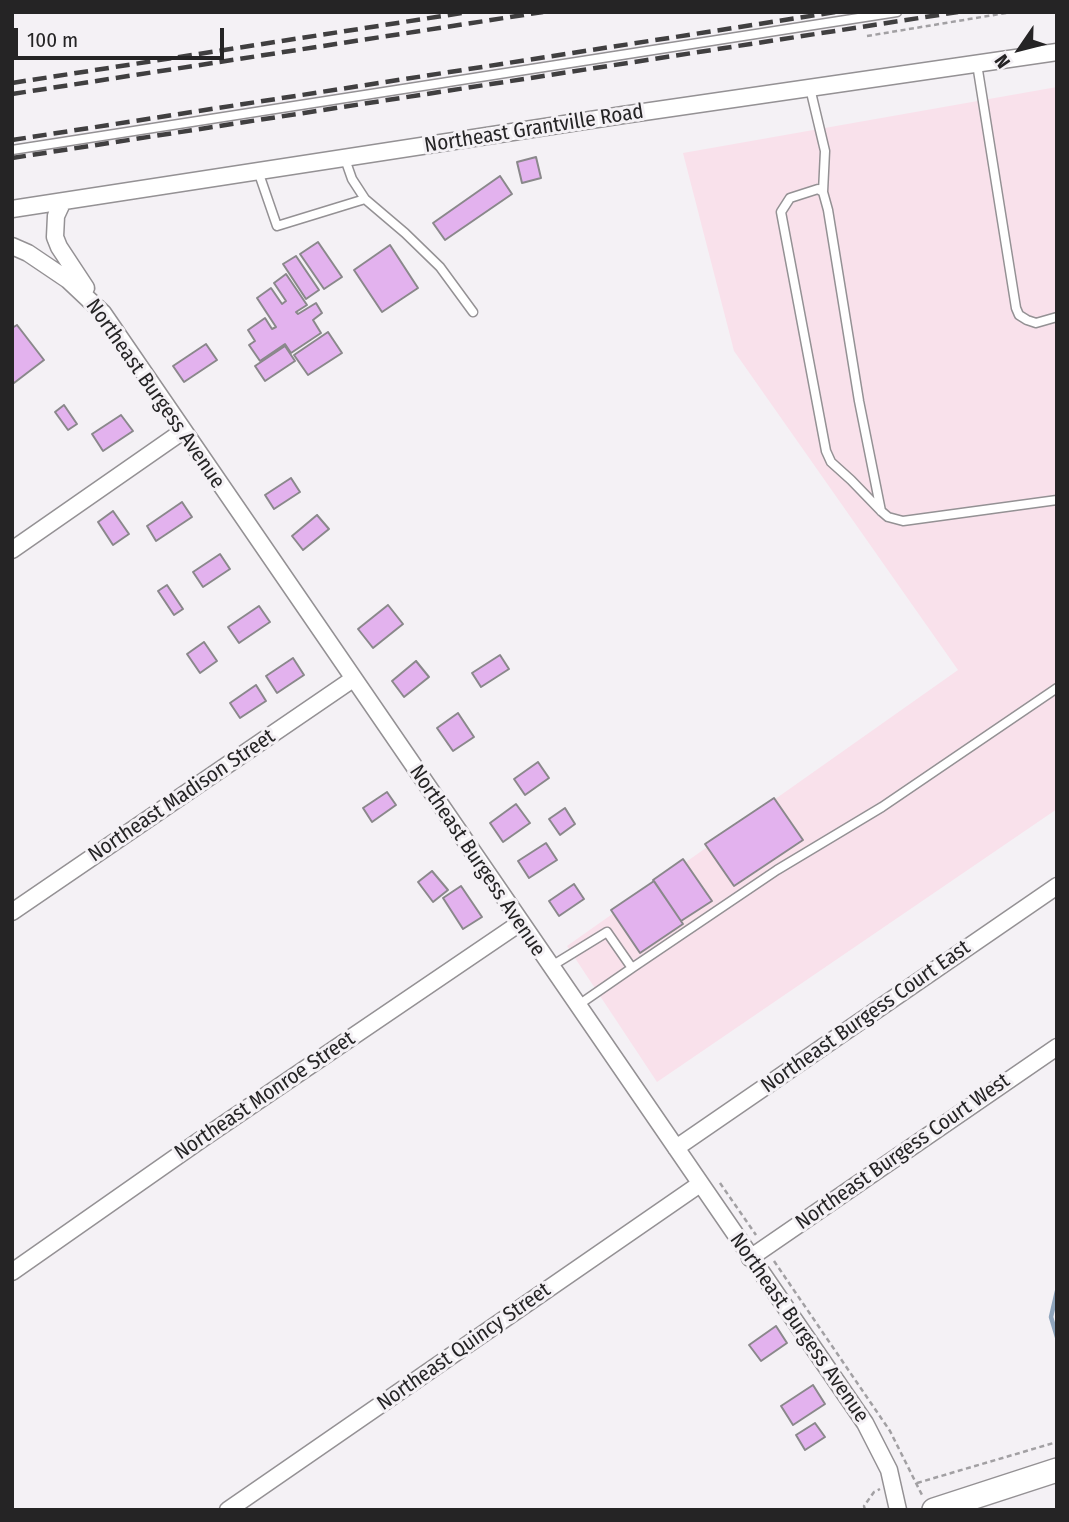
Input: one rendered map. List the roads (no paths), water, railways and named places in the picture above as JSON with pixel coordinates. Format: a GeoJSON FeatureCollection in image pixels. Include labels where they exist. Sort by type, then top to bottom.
{"type":"FeatureCollection","features":[{"type":"Feature","properties":{"kind":"main road"},"geometry":{"type":"LineString","coordinates":[[934,1510],[1057,1470]]}},
{"type":"Feature","properties":{"kind":"street","name":"Northeast Grantville Road"},"geometry":{"type":"LineString","coordinates":[[12,209],[1057,52]]}},
{"type":"Feature","properties":{"kind":"street"},"geometry":{"type":"LineString","coordinates":[[64,201],[54,226],[58,247],[103,313]]}},
{"type":"Feature","properties":{"kind":"street","name":"Northeast Burgess Avenue"},"geometry":{"type":"LineString","coordinates":[[12,246],[68,280],[103,313],[877,1443],[889,1470],[898,1510]]}},
{"type":"Feature","properties":{"kind":"street"},"geometry":{"type":"LineString","coordinates":[[12,550],[183,431]]}},
{"type":"Feature","properties":{"kind":"street","name":"Northeast Madison Street"},"geometry":{"type":"LineString","coordinates":[[12,912],[353,679]]}},
{"type":"Feature","properties":{"kind":"street","name":"Northeast Burgess Court East"},"geometry":{"type":"LineString","coordinates":[[676,1148],[1057,886]]}},
{"type":"Feature","properties":{"kind":"street","name":"Northeast Monroe Street"},"geometry":{"type":"LineString","coordinates":[[12,1272],[520,923]]}},
{"type":"Feature","properties":{"kind":"street","name":"Northeast Burgess Court West"},"geometry":{"type":"LineString","coordinates":[[750,1258],[1057,1046]]}},
{"type":"Feature","properties":{"kind":"street","name":"Northeast Quincy Street"},"geometry":{"type":"LineString","coordinates":[[228,1510],[700,1184]]}},
{"type":"Feature","properties":{"kind":"lane"},"geometry":{"type":"LineString","coordinates":[[12,150],[897,12]]}},
{"type":"Feature","properties":{"kind":"lane"},"geometry":{"type":"LineString","coordinates":[[977,64],[1016,308],[1019,315],[1036,323],[1057,317]]}},
{"type":"Feature","properties":{"kind":"lane"},"geometry":{"type":"LineString","coordinates":[[810,88],[825,151],[824,191],[859,401],[881,511]]}},
{"type":"Feature","properties":{"kind":"lane"},"geometry":{"type":"LineString","coordinates":[[345,159],[352,179],[365,198],[440,267],[473,312]]}},
{"type":"Feature","properties":{"kind":"lane"},"geometry":{"type":"LineString","coordinates":[[258,171],[277,226],[365,198]]}},
{"type":"Feature","properties":{"kind":"lane"},"geometry":{"type":"LineString","coordinates":[[824,191],[818,189],[790,198],[781,212],[826,451],[831,462],[888,517],[903,521],[1057,500]]}},
{"type":"Feature","properties":{"kind":"lane"},"geometry":{"type":"LineString","coordinates":[[577,1006],[777,870],[882,807],[1057,688]]}},
{"type":"Feature","properties":{"kind":"lane"},"geometry":{"type":"LineString","coordinates":[[550,967],[607,932],[632,968]]}},
{"type":"Feature","properties":{"kind":"waterway"},"geometry":{"type":"LineString","coordinates":[[1057,1291],[1051,1317],[1057,1337]]}},
{"type":"Feature","properties":{"kind":"railway"},"geometry":{"type":"LineString","coordinates":[[12,83],[468,12]]}},
{"type":"Feature","properties":{"kind":"railway"},"geometry":{"type":"LineString","coordinates":[[12,94],[543,12]]}},
{"type":"Feature","properties":{"kind":"railway"},"geometry":{"type":"LineString","coordinates":[[12,140],[836,12]]}},
{"type":"Feature","properties":{"kind":"railway"},"geometry":{"type":"LineString","coordinates":[[12,158],[958,12]]}}]}
